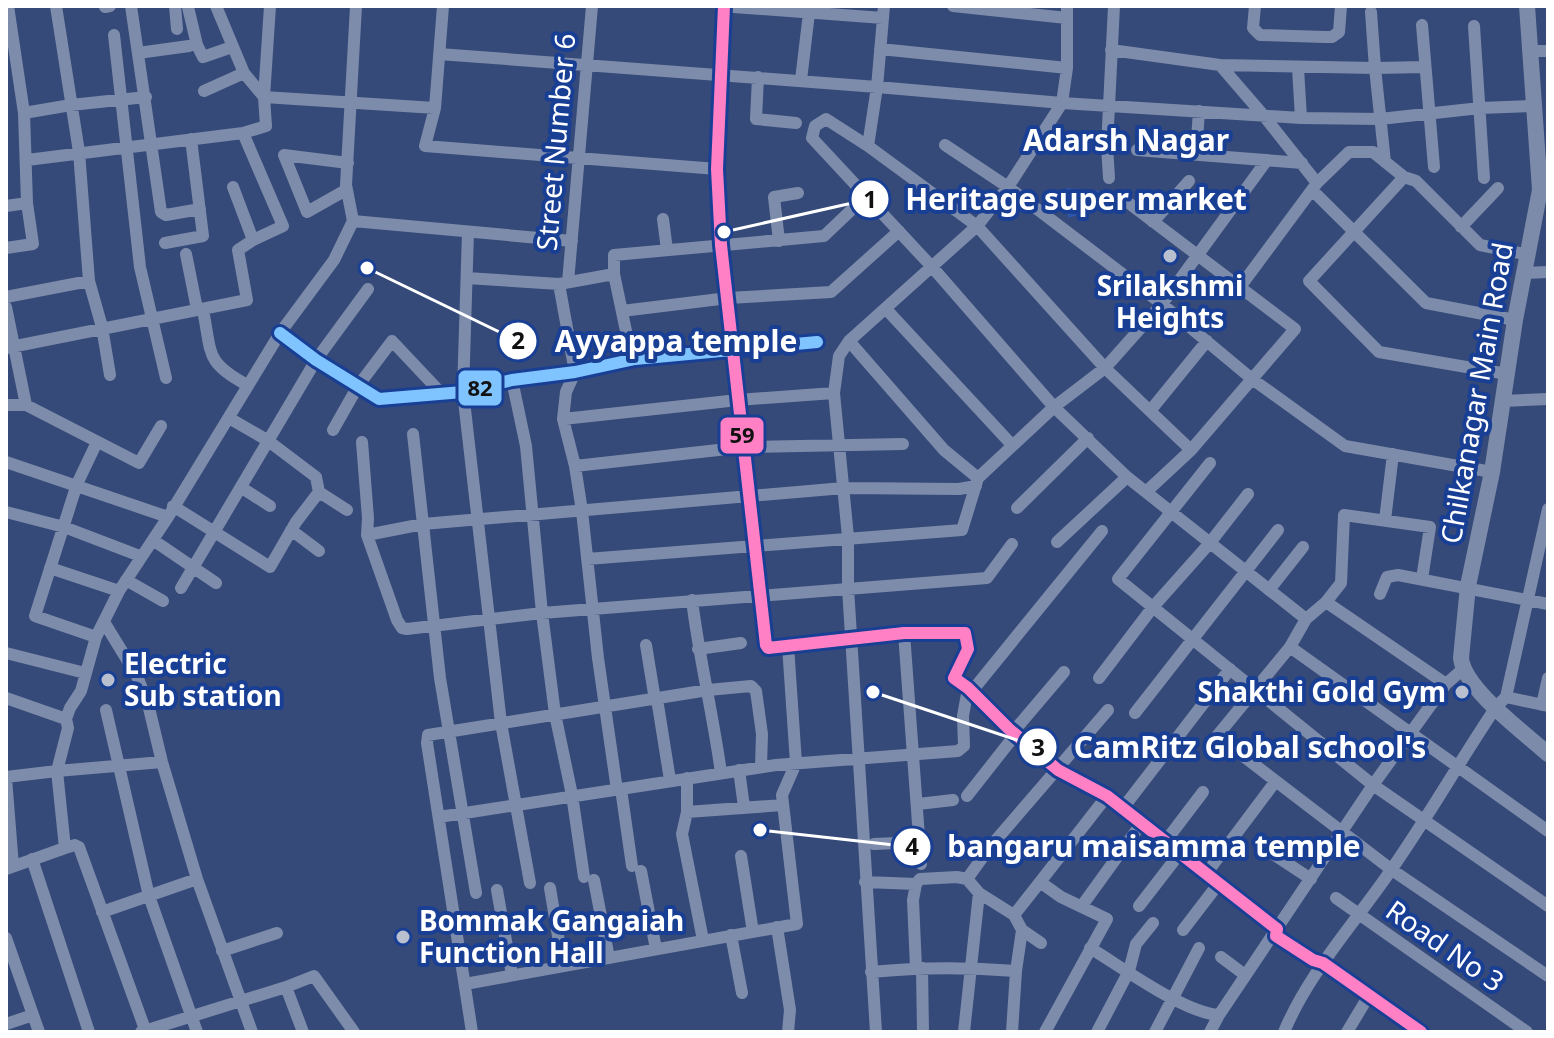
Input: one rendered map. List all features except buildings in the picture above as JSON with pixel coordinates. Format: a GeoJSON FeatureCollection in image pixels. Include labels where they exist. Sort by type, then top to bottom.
{"type":"FeatureCollection","features":[{"type":"Feature","properties":{"kind":"main road","name":"Chilkanagar Main Road"},"geometry":{"type":"LineString","coordinates":[[1463,669],[1461,658],[1468,586],[1492,472],[1515,320],[1529,255],[1541,228],[1543,141],[1527,6]]}},
{"type":"Feature","properties":{"kind":"main road"},"geometry":{"type":"LineString","coordinates":[[1463,669],[1501,702],[1548,754]]}},
{"type":"Feature","properties":{"kind":"street"},"geometry":{"type":"LineString","coordinates":[[6,248],[33,244],[27,203],[24,113],[8,6]]}},
{"type":"Feature","properties":{"kind":"street"},"geometry":{"type":"LineString","coordinates":[[56,6],[79,152],[89,281],[102,327],[110,375]]}},
{"type":"Feature","properties":{"kind":"street"},"geometry":{"type":"LineString","coordinates":[[131,6],[161,212],[166,215],[200,209]]}},
{"type":"Feature","properties":{"kind":"street"},"geometry":{"type":"LineString","coordinates":[[175,6],[177,29]]}},
{"type":"Feature","properties":{"kind":"street"},"geometry":{"type":"LineString","coordinates":[[216,6],[244,73],[264,97],[435,108]]}},
{"type":"Feature","properties":{"kind":"street"},"geometry":{"type":"LineString","coordinates":[[27,160],[243,133],[266,126],[264,97],[270,6]]}},
{"type":"Feature","properties":{"kind":"street"},"geometry":{"type":"LineString","coordinates":[[65,848],[57,771],[68,728],[66,719],[81,691],[96,637],[140,556],[153,540],[280,333],[334,260],[353,221],[346,190],[356,6]]}},
{"type":"Feature","properties":{"kind":"street"},"geometry":{"type":"LineString","coordinates":[[443,6],[435,108],[425,146],[717,169]]}},
{"type":"Feature","properties":{"kind":"street","name":"Street Number 6"},"geometry":{"type":"LineString","coordinates":[[564,283],[572,241],[592,6]]}},
{"type":"Feature","properties":{"kind":"street"},"geometry":{"type":"LineString","coordinates":[[868,146],[883,12],[809,13],[723,6],[717,169],[721,245],[766,645],[768,648],[904,633],[965,633],[968,649],[954,678],[1058,770],[1107,796],[1277,929]]}},
{"type":"Feature","properties":{"kind":"street"},"geometry":{"type":"LineString","coordinates":[[876,1032],[848,588],[848,537],[834,393],[839,356],[849,341],[977,226],[1008,187],[1062,103],[1067,68],[1067,12],[953,6]]}},
{"type":"Feature","properties":{"kind":"street"},"geometry":{"type":"LineString","coordinates":[[1109,178],[1114,6]]}},
{"type":"Feature","properties":{"kind":"street"},"geometry":{"type":"LineString","coordinates":[[1255,6],[1253,28],[1260,35],[1332,37],[1339,32],[1341,6]]}},
{"type":"Feature","properties":{"kind":"street"},"geometry":{"type":"LineString","coordinates":[[188,7],[203,57],[232,47]]}},
{"type":"Feature","properties":{"kind":"street"},"geometry":{"type":"LineString","coordinates":[[1371,12],[1385,162]]}},
{"type":"Feature","properties":{"kind":"street"},"geometry":{"type":"LineString","coordinates":[[801,80],[809,13]]}},
{"type":"Feature","properties":{"kind":"street"},"geometry":{"type":"LineString","coordinates":[[1422,25],[1434,167]]}},
{"type":"Feature","properties":{"kind":"street"},"geometry":{"type":"LineString","coordinates":[[1474,26],[1484,178]]}},
{"type":"Feature","properties":{"kind":"street"},"geometry":{"type":"LineString","coordinates":[[114,35],[140,267],[166,378]]}},
{"type":"Feature","properties":{"kind":"street"},"geometry":{"type":"LineString","coordinates":[[138,53],[189,46]]}},
{"type":"Feature","properties":{"kind":"street"},"geometry":{"type":"LineString","coordinates":[[880,49],[1067,68]]}},
{"type":"Feature","properties":{"kind":"street"},"geometry":{"type":"LineString","coordinates":[[1111,50],[1220,65],[1425,67]]}},
{"type":"Feature","properties":{"kind":"street"},"geometry":{"type":"LineString","coordinates":[[1530,51],[1548,51]]}},
{"type":"Feature","properties":{"kind":"street"},"geometry":{"type":"LineString","coordinates":[[439,54],[801,80],[1062,103],[1301,118],[1380,119],[1538,99]]}},
{"type":"Feature","properties":{"kind":"street"},"geometry":{"type":"LineString","coordinates":[[1220,65],[1302,163],[1315,187],[1426,303],[1515,320]]}},
{"type":"Feature","properties":{"kind":"street"},"geometry":{"type":"LineString","coordinates":[[1298,68],[1301,118]]}},
{"type":"Feature","properties":{"kind":"street"},"geometry":{"type":"LineString","coordinates":[[204,91],[244,73]]}},
{"type":"Feature","properties":{"kind":"street"},"geometry":{"type":"LineString","coordinates":[[758,77],[756,119],[796,123]]}},
{"type":"Feature","properties":{"kind":"street"},"geometry":{"type":"LineString","coordinates":[[24,113],[146,97]]}},
{"type":"Feature","properties":{"kind":"street"},"geometry":{"type":"LineString","coordinates":[[1196,154],[1199,111]]}},
{"type":"Feature","properties":{"kind":"street"},"geometry":{"type":"LineString","coordinates":[[1191,450],[1105,368],[977,226],[868,146],[826,119],[819,122],[811,132],[812,138],[933,268],[1054,407],[1127,477],[1306,619]]}},
{"type":"Feature","properties":{"kind":"street"},"geometry":{"type":"LineString","coordinates":[[10,348],[247,300],[238,250],[283,226],[243,133]]}},
{"type":"Feature","properties":{"kind":"street"},"geometry":{"type":"LineString","coordinates":[[165,243],[201,238],[204,232],[191,139]]}},
{"type":"Feature","properties":{"kind":"street"},"geometry":{"type":"LineString","coordinates":[[945,145],[1008,187],[1162,304],[1252,379],[1345,446],[1492,472]]}},
{"type":"Feature","properties":{"kind":"street"},"geometry":{"type":"LineString","coordinates":[[1137,150],[1302,163]]}},
{"type":"Feature","properties":{"kind":"street"},"geometry":{"type":"LineString","coordinates":[[1240,287],[1315,187],[1349,152],[1373,152],[1404,177],[1416,181],[1480,245],[1529,255]]}},
{"type":"Feature","properties":{"kind":"street"},"geometry":{"type":"LineString","coordinates":[[346,190],[307,212],[284,155],[348,163]]}},
{"type":"Feature","properties":{"kind":"street"},"geometry":{"type":"LineString","coordinates":[[367,535],[423,524],[844,488],[959,489],[977,482],[1054,407],[1105,368],[1162,304],[1267,160]]}},
{"type":"Feature","properties":{"kind":"street"},"geometry":{"type":"LineString","coordinates":[[1404,177],[1309,281],[1379,352],[1507,374]]}},
{"type":"Feature","properties":{"kind":"street"},"geometry":{"type":"LineString","coordinates":[[1153,222],[1189,181]]}},
{"type":"Feature","properties":{"kind":"street"},"geometry":{"type":"LineString","coordinates":[[233,187],[253,240]]}},
{"type":"Feature","properties":{"kind":"street"},"geometry":{"type":"LineString","coordinates":[[1461,227],[1498,188]]}},
{"type":"Feature","properties":{"kind":"street"},"geometry":{"type":"LineString","coordinates":[[779,241],[774,197],[798,193]]}},
{"type":"Feature","properties":{"kind":"street"},"geometry":{"type":"LineString","coordinates":[[635,359],[630,350],[614,274],[614,255],[824,236],[865,197]]}},
{"type":"Feature","properties":{"kind":"street"},"geometry":{"type":"LineString","coordinates":[[6,206],[27,203]]}},
{"type":"Feature","properties":{"kind":"street"},"geometry":{"type":"LineString","coordinates":[[1130,204],[1295,329],[1191,450],[1147,491]]}},
{"type":"Feature","properties":{"kind":"street"},"geometry":{"type":"LineString","coordinates":[[663,219],[667,250]]}},
{"type":"Feature","properties":{"kind":"street"},"geometry":{"type":"LineString","coordinates":[[353,221],[572,241]]}},
{"type":"Feature","properties":{"kind":"street"},"geometry":{"type":"LineString","coordinates":[[622,311],[728,298],[831,292],[899,231]]}},
{"type":"Feature","properties":{"kind":"street"},"geometry":{"type":"LineString","coordinates":[[468,232],[463,392],[487,621],[501,723],[530,883]]}},
{"type":"Feature","properties":{"kind":"street"},"geometry":{"type":"LineString","coordinates":[[186,254],[212,359],[222,371],[247,385]]}},
{"type":"Feature","properties":{"kind":"street"},"geometry":{"type":"LineString","coordinates":[[1525,273],[1548,272]]}},
{"type":"Feature","properties":{"kind":"street","name":"Street Number 6"},"geometry":{"type":"LineString","coordinates":[[467,278],[564,283],[614,274]]}},
{"type":"Feature","properties":{"kind":"street"},"geometry":{"type":"LineString","coordinates":[[6,297],[89,281]]}},
{"type":"Feature","properties":{"kind":"street"},"geometry":{"type":"LineString","coordinates":[[564,283],[575,372],[566,392],[563,419],[582,511],[592,609],[619,789],[656,949]]}},
{"type":"Feature","properties":{"kind":"street"},"geometry":{"type":"LineString","coordinates":[[181,588],[316,360],[368,289]]}},
{"type":"Feature","properties":{"kind":"street"},"geometry":{"type":"LineString","coordinates":[[6,307],[10,348],[26,405]]}},
{"type":"Feature","properties":{"kind":"street"},"geometry":{"type":"LineString","coordinates":[[886,309],[1012,445]]}},
{"type":"Feature","properties":{"kind":"street"},"geometry":{"type":"LineString","coordinates":[[280,333],[316,360],[379,399],[463,392],[512,380],[575,372],[635,359],[817,342]]}},
{"type":"Feature","properties":{"kind":"street"},"geometry":{"type":"LineString","coordinates":[[333,430],[358,386],[392,341],[442,394]]}},
{"type":"Feature","properties":{"kind":"street"},"geometry":{"type":"LineString","coordinates":[[849,341],[944,450],[977,482]]}},
{"type":"Feature","properties":{"kind":"street"},"geometry":{"type":"LineString","coordinates":[[1150,411],[1207,341]]}},
{"type":"Feature","properties":{"kind":"street"},"geometry":{"type":"LineString","coordinates":[[512,380],[526,446],[531,515],[555,714],[609,958]]}},
{"type":"Feature","properties":{"kind":"street"},"geometry":{"type":"LineString","coordinates":[[563,419],[834,393]]}},
{"type":"Feature","properties":{"kind":"street"},"geometry":{"type":"LineString","coordinates":[[1502,401],[1548,399]]}},
{"type":"Feature","properties":{"kind":"street"},"geometry":{"type":"LineString","coordinates":[[6,405],[26,405],[139,463],[161,426]]}},
{"type":"Feature","properties":{"kind":"street"},"geometry":{"type":"LineString","coordinates":[[229,418],[267,440],[316,477],[319,492],[347,510]]}},
{"type":"Feature","properties":{"kind":"street"},"geometry":{"type":"LineString","coordinates":[[413,434],[440,678],[476,893]]}},
{"type":"Feature","properties":{"kind":"street"},"geometry":{"type":"LineString","coordinates":[[1017,508],[1088,438]]}},
{"type":"Feature","properties":{"kind":"street"},"geometry":{"type":"LineString","coordinates":[[96,637],[35,616],[77,484],[97,442]]}},
{"type":"Feature","properties":{"kind":"street"},"geometry":{"type":"LineString","coordinates":[[362,442],[367,535],[402,628],[759,594],[987,578],[1012,544]]}},
{"type":"Feature","properties":{"kind":"street"},"geometry":{"type":"LineString","coordinates":[[575,466],[745,447],[903,444]]}},
{"type":"Feature","properties":{"kind":"street"},"geometry":{"type":"LineString","coordinates":[[1385,520],[1393,454]]}},
{"type":"Feature","properties":{"kind":"street"},"geometry":{"type":"LineString","coordinates":[[6,462],[171,511],[215,532],[270,567],[291,530],[319,492]]}},
{"type":"Feature","properties":{"kind":"street"},"geometry":{"type":"LineString","coordinates":[[1210,463],[1118,579],[1373,785],[1548,906]]}},
{"type":"Feature","properties":{"kind":"street"},"geometry":{"type":"LineString","coordinates":[[1057,542],[1127,477]]}},
{"type":"Feature","properties":{"kind":"street"},"geometry":{"type":"LineString","coordinates":[[587,559],[962,530],[977,482]]}},
{"type":"Feature","properties":{"kind":"street"},"geometry":{"type":"LineString","coordinates":[[242,488],[270,506]]}},
{"type":"Feature","properties":{"kind":"street"},"geometry":{"type":"LineString","coordinates":[[1099,678],[1153,607],[1248,494]]}},
{"type":"Feature","properties":{"kind":"street"},"geometry":{"type":"LineString","coordinates":[[1284,1032],[1290,1016],[1323,963],[1392,870],[1501,702],[1548,509]]}},
{"type":"Feature","properties":{"kind":"street"},"geometry":{"type":"LineString","coordinates":[[6,512],[64,527],[140,556]]}},
{"type":"Feature","properties":{"kind":"street"},"geometry":{"type":"LineString","coordinates":[[1422,579],[1430,527],[1344,515],[1341,583],[1326,602],[1306,619],[1290,647],[1217,736],[1392,870],[1548,976]]}},
{"type":"Feature","properties":{"kind":"street"},"geometry":{"type":"LineString","coordinates":[[291,530],[319,551]]}},
{"type":"Feature","properties":{"kind":"street"},"geometry":{"type":"LineString","coordinates":[[1135,713],[1278,530]]}},
{"type":"Feature","properties":{"kind":"street"},"geometry":{"type":"LineString","coordinates":[[439,817],[761,767],[958,751],[964,746],[963,716],[970,690],[1102,531]]}},
{"type":"Feature","properties":{"kind":"street"},"geometry":{"type":"LineString","coordinates":[[153,540],[216,583]]}},
{"type":"Feature","properties":{"kind":"street"},"geometry":{"type":"LineString","coordinates":[[1269,590],[1303,547]]}},
{"type":"Feature","properties":{"kind":"street"},"geometry":{"type":"LineString","coordinates":[[50,568],[123,585],[163,601]]}},
{"type":"Feature","properties":{"kind":"street"},"geometry":{"type":"LineString","coordinates":[[1380,594],[1387,577],[1398,575],[1468,586],[1548,604]]}},
{"type":"Feature","properties":{"kind":"street"},"geometry":{"type":"LineString","coordinates":[[692,600],[721,773]]}},
{"type":"Feature","properties":{"kind":"street"},"geometry":{"type":"LineString","coordinates":[[1326,602],[1446,684]]}},
{"type":"Feature","properties":{"kind":"street"},"geometry":{"type":"LineString","coordinates":[[104,622],[137,676],[148,704],[197,879],[252,1032]]}},
{"type":"Feature","properties":{"kind":"street"},"geometry":{"type":"LineString","coordinates":[[904,633],[921,864]]}},
{"type":"Feature","properties":{"kind":"street"},"geometry":{"type":"LineString","coordinates":[[698,649],[741,643]]}},
{"type":"Feature","properties":{"kind":"street"},"geometry":{"type":"LineString","coordinates":[[646,645],[670,780]]}},
{"type":"Feature","properties":{"kind":"street"},"geometry":{"type":"LineString","coordinates":[[465,984],[795,926],[798,921],[782,795],[796,763],[788,646]]}},
{"type":"Feature","properties":{"kind":"street"},"geometry":{"type":"LineString","coordinates":[[1290,647],[1548,831]]}},
{"type":"Feature","properties":{"kind":"street"},"geometry":{"type":"LineString","coordinates":[[6,653],[85,673]]}},
{"type":"Feature","properties":{"kind":"street"},"geometry":{"type":"LineString","coordinates":[[1123,808],[1230,669]]}},
{"type":"Feature","properties":{"kind":"street"},"geometry":{"type":"LineString","coordinates":[[1210,1032],[1373,785],[1446,684],[1463,669]]}},
{"type":"Feature","properties":{"kind":"street"},"geometry":{"type":"LineString","coordinates":[[967,796],[1064,672]]}},
{"type":"Feature","properties":{"kind":"street"},"geometry":{"type":"LineString","coordinates":[[1501,702],[1545,706],[1548,678]]}},
{"type":"Feature","properties":{"kind":"street"},"geometry":{"type":"LineString","coordinates":[[472,1032],[428,735],[708,690],[754,687],[762,734],[761,767]]}},
{"type":"Feature","properties":{"kind":"street"},"geometry":{"type":"LineString","coordinates":[[6,698],[66,719]]}},
{"type":"Feature","properties":{"kind":"street"},"geometry":{"type":"LineString","coordinates":[[106,710],[149,896],[197,1032]]}},
{"type":"Feature","properties":{"kind":"street"},"geometry":{"type":"LineString","coordinates":[[967,879],[990,847],[1108,710]]}},
{"type":"Feature","properties":{"kind":"street"},"geometry":{"type":"LineString","coordinates":[[162,762],[6,777],[9,868],[65,848],[79,847],[144,1031],[314,976],[354,1032]]}},
{"type":"Feature","properties":{"kind":"street"},"geometry":{"type":"LineString","coordinates":[[739,770],[744,807]]}},
{"type":"Feature","properties":{"kind":"street"},"geometry":{"type":"LineString","coordinates":[[687,778],[687,812],[682,834],[703,940]]}},
{"type":"Feature","properties":{"kind":"street"},"geometry":{"type":"LineString","coordinates":[[1206,874],[1275,782]]}},
{"type":"Feature","properties":{"kind":"street"},"geometry":{"type":"LineString","coordinates":[[1165,842],[1203,792]]}},
{"type":"Feature","properties":{"kind":"street"},"geometry":{"type":"LineString","coordinates":[[1014,915],[1107,796]]}},
{"type":"Feature","properties":{"kind":"street"},"geometry":{"type":"LineString","coordinates":[[918,804],[953,800]]}},
{"type":"Feature","properties":{"kind":"street"},"geometry":{"type":"LineString","coordinates":[[687,812],[783,805]]}},
{"type":"Feature","properties":{"kind":"street"},"geometry":{"type":"LineString","coordinates":[[1081,907],[1141,824]]}},
{"type":"Feature","properties":{"kind":"street"},"geometry":{"type":"LineString","coordinates":[[874,844],[920,842]]}},
{"type":"Feature","properties":{"kind":"street"},"geometry":{"type":"LineString","coordinates":[[1139,906],[1180,853]]}},
{"type":"Feature","properties":{"kind":"street"},"geometry":{"type":"LineString","coordinates":[[1273,854],[1311,879]]}},
{"type":"Feature","properties":{"kind":"street"},"geometry":{"type":"LineString","coordinates":[[741,856],[753,932]]}},
{"type":"Feature","properties":{"kind":"street"},"geometry":{"type":"LineString","coordinates":[[32,859],[89,1032]]}},
{"type":"Feature","properties":{"kind":"street"},"geometry":{"type":"LineString","coordinates":[[102,912],[197,879]]}},
{"type":"Feature","properties":{"kind":"street"},"geometry":{"type":"LineString","coordinates":[[923,1032],[913,900],[920,879],[967,879],[979,893],[1014,915],[1022,930],[1041,943]]}},
{"type":"Feature","properties":{"kind":"street"},"geometry":{"type":"LineString","coordinates":[[865,882],[916,884]]}},
{"type":"Feature","properties":{"kind":"street"},"geometry":{"type":"LineString","coordinates":[[1040,882],[1061,897],[1107,919],[1045,1032]]}},
{"type":"Feature","properties":{"kind":"street"},"geometry":{"type":"LineString","coordinates":[[1183,930],[1219,883]]}},
{"type":"Feature","properties":{"kind":"street"},"geometry":{"type":"LineString","coordinates":[[550,888],[563,966]]}},
{"type":"Feature","properties":{"kind":"street"},"geometry":{"type":"LineString","coordinates":[[497,890],[512,975]]}},
{"type":"Feature","properties":{"kind":"street"},"geometry":{"type":"LineString","coordinates":[[964,1032],[979,893]]}},
{"type":"Feature","properties":{"kind":"street","name":"Road No 3"},"geometry":{"type":"LineString","coordinates":[[1336,898],[1527,1032]]}},
{"type":"Feature","properties":{"kind":"street"},"geometry":{"type":"LineString","coordinates":[[1097,1032],[1129,971],[1136,944],[1153,923]]}},
{"type":"Feature","properties":{"kind":"street"},"geometry":{"type":"LineString","coordinates":[[777,927],[790,1010],[788,1032]]}},
{"type":"Feature","properties":{"kind":"street"},"geometry":{"type":"LineString","coordinates":[[1277,929],[1276,936],[1323,963],[1421,1032]]}},
{"type":"Feature","properties":{"kind":"street"},"geometry":{"type":"LineString","coordinates":[[1012,1032],[1022,930]]}},
{"type":"Feature","properties":{"kind":"street"},"geometry":{"type":"LineString","coordinates":[[222,951],[277,933]]}},
{"type":"Feature","properties":{"kind":"street"},"geometry":{"type":"LineString","coordinates":[[731,935],[742,993]]}},
{"type":"Feature","properties":{"kind":"street"},"geometry":{"type":"LineString","coordinates":[[6,938],[39,1032]]}},
{"type":"Feature","properties":{"kind":"street"},"geometry":{"type":"LineString","coordinates":[[1090,948],[1172,998],[1207,1014],[1219,1015]]}},
{"type":"Feature","properties":{"kind":"street"},"geometry":{"type":"LineString","coordinates":[[1155,1032],[1199,948]]}},
{"type":"Feature","properties":{"kind":"street"},"geometry":{"type":"LineString","coordinates":[[1221,957],[1245,975]]}},
{"type":"Feature","properties":{"kind":"street"},"geometry":{"type":"LineString","coordinates":[[871,972],[969,967],[1016,971]]}},
{"type":"Feature","properties":{"kind":"street"},"geometry":{"type":"LineString","coordinates":[[286,987],[303,1032]]}},
{"type":"Feature","properties":{"kind":"street"},"geometry":{"type":"LineString","coordinates":[[1347,1032],[1368,997]]}},
{"type":"Feature","properties":{"kind":"street"},"geometry":{"type":"LineString","coordinates":[[6,1024],[33,1015]]}},
{"type":"Feature","properties":{"kind":"shaded area"},"geometry":{"type":"Polygon","coordinates":[[[1066,188],[1100,191],[1099,208],[1068,218],[1066,188]]]}},
{"type":"Feature","properties":{"kind":"transit line","name":"59"},"geometry":{"type":"LineString","coordinates":[[724,6],[717,169],[721,245],[768,648],[904,633],[965,633],[968,649],[954,678],[1009,729],[1058,770],[1107,796],[1277,929],[1276,936],[1323,963],[1421,1032]]}},
{"type":"Feature","properties":{"kind":"transit line","name":"82"},"geometry":{"type":"LineString","coordinates":[[280,333],[316,360],[379,399],[463,392],[512,380],[575,372],[635,359],[817,342]]}},
{"type":"Feature","properties":{"kind":"place","name":"Heritage super market"},"geometry":{"type":"Point","coordinates":[724,232]}},
{"type":"Feature","properties":{"kind":"place","name":"Srilakshmi Heights"},"geometry":{"type":"Point","coordinates":[1170,256]}},
{"type":"Feature","properties":{"kind":"place","name":"Ayyappa temple"},"geometry":{"type":"Point","coordinates":[367,268]}},
{"type":"Feature","properties":{"kind":"place","name":"Electric Sub station"},"geometry":{"type":"Point","coordinates":[108,680]}},
{"type":"Feature","properties":{"kind":"place","name":"CamRitz Global school's"},"geometry":{"type":"Point","coordinates":[873,692]}},
{"type":"Feature","properties":{"kind":"place","name":"Shakthi Gold Gym"},"geometry":{"type":"Point","coordinates":[1462,692]}},
{"type":"Feature","properties":{"kind":"place","name":"bangaru maisamma temple"},"geometry":{"type":"Point","coordinates":[760,830]}},
{"type":"Feature","properties":{"kind":"place","name":"Bommak Gangaiah Function Hall"},"geometry":{"type":"Point","coordinates":[403,937]}},
{"type":"Feature","properties":{"kind":"district","name":"Adarsh Nagar"},"geometry":{"type":"Point","coordinates":[1126,141]}}]}
